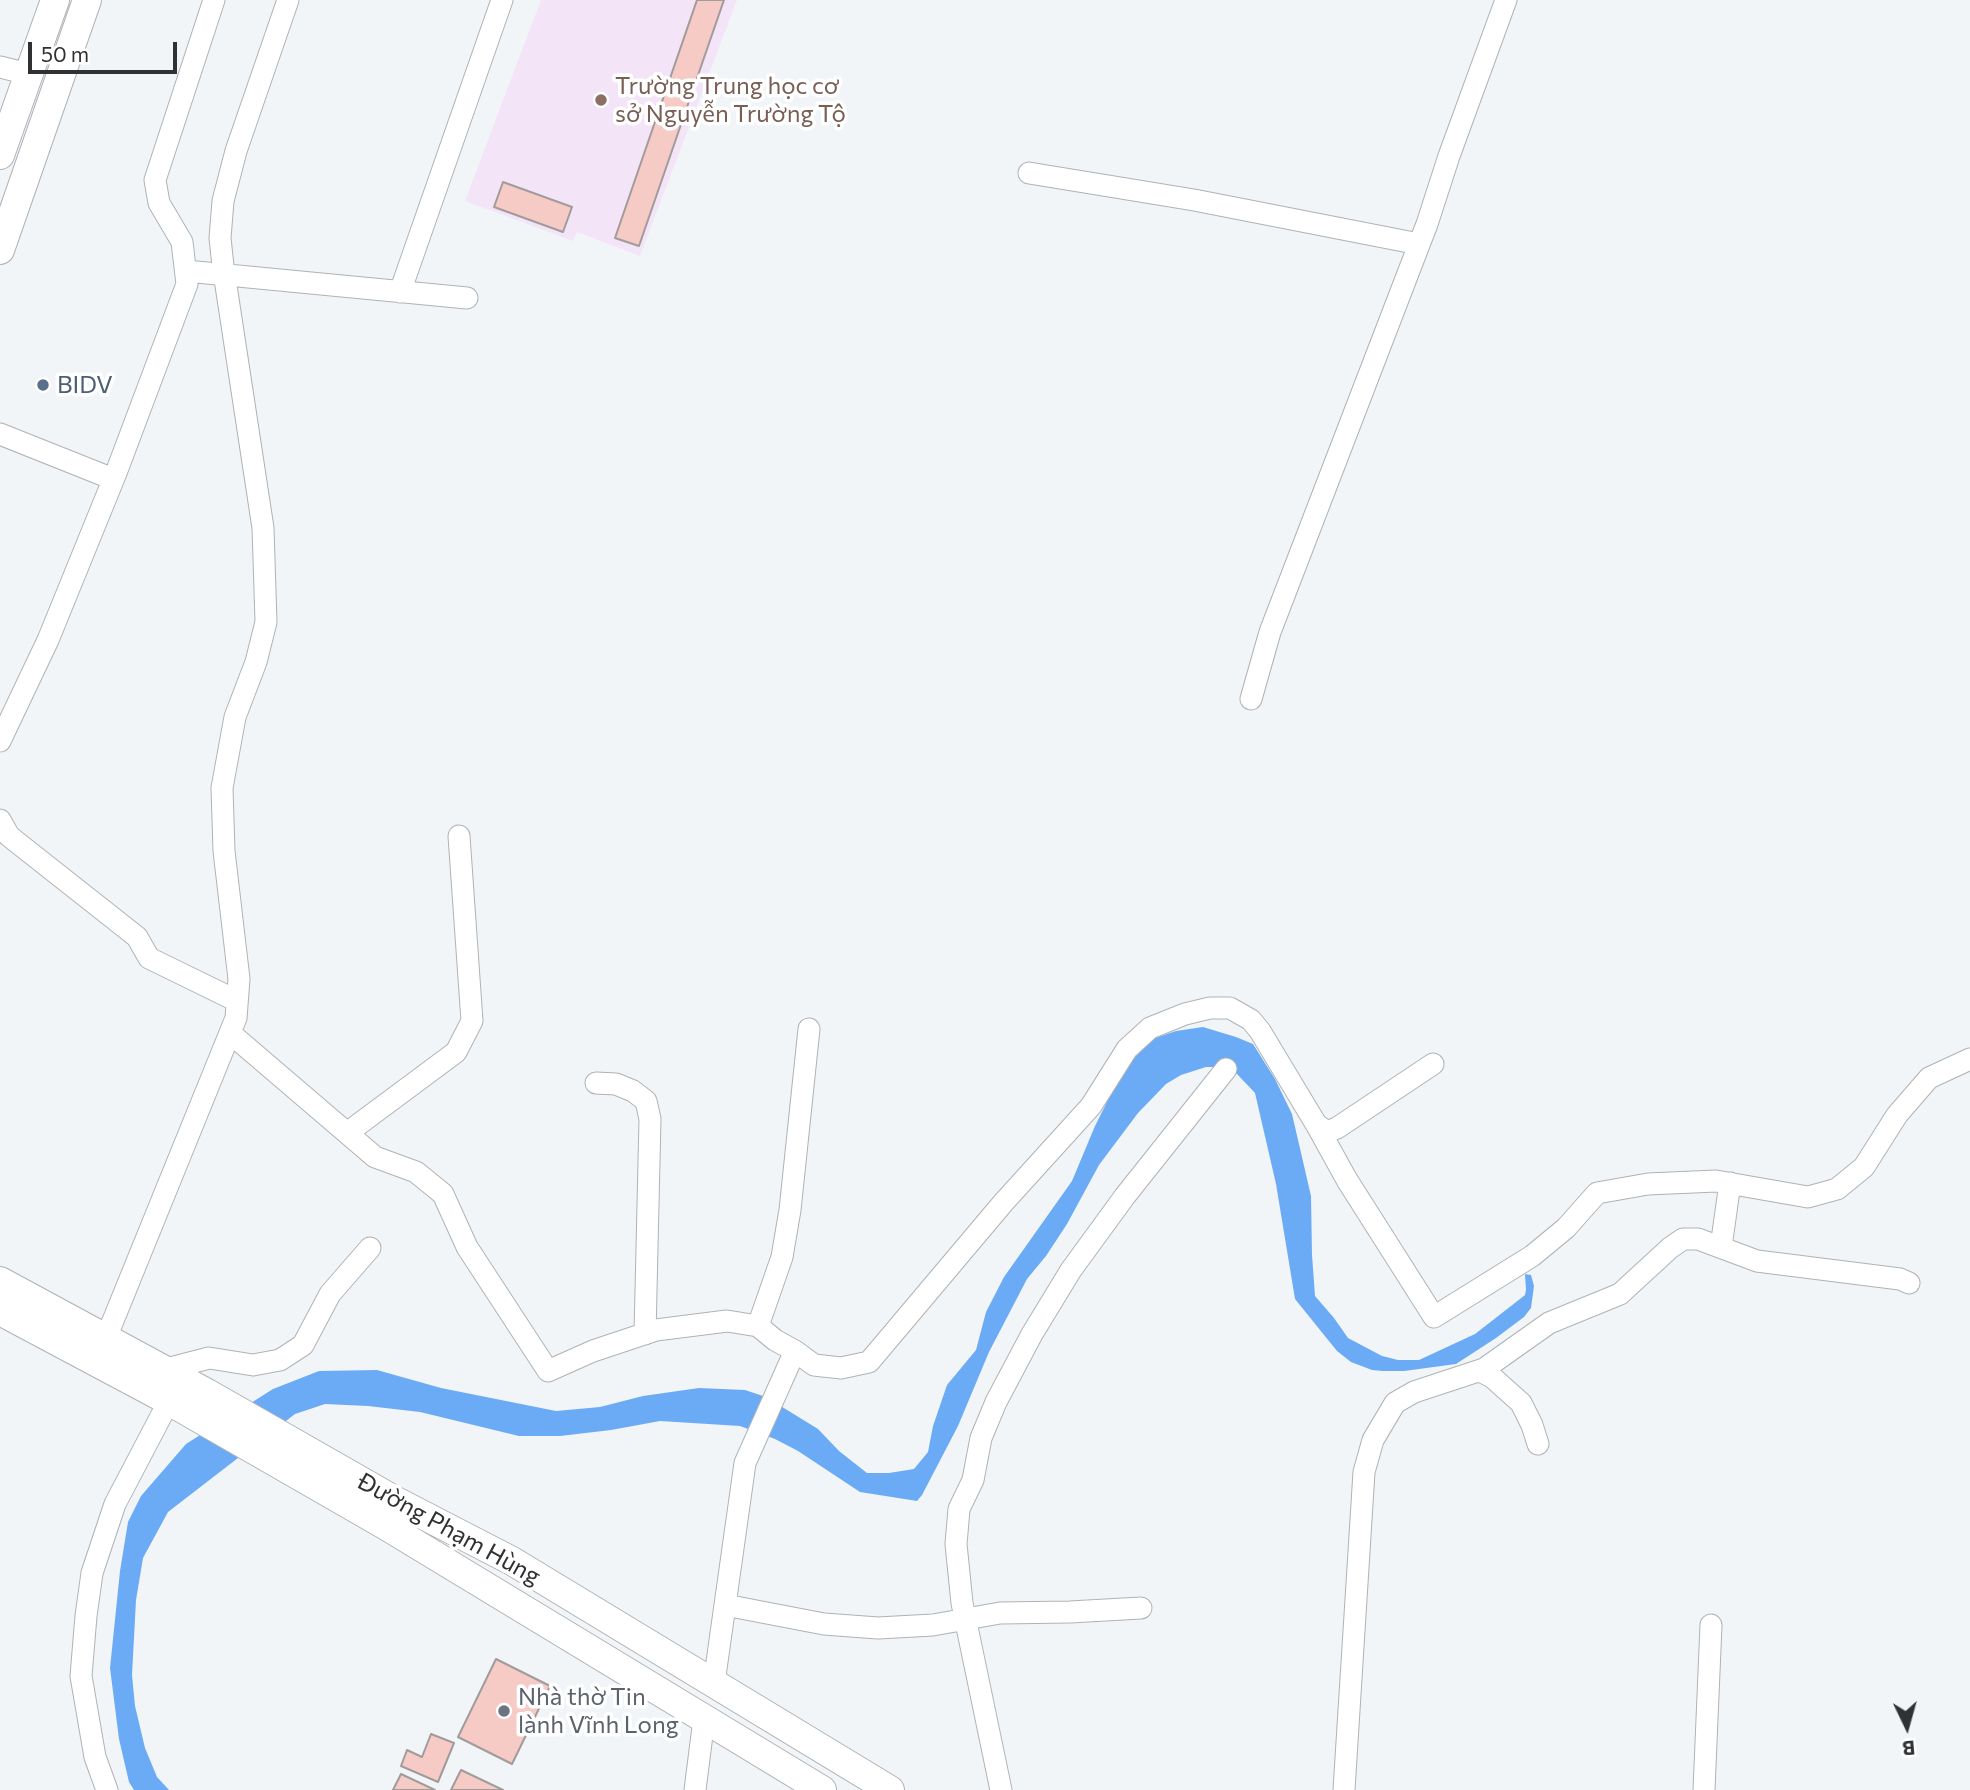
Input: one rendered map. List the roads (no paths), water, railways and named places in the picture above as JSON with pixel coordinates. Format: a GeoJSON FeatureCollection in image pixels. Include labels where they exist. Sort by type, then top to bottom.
{"type":"FeatureCollection","features":[{"type":"Feature","properties":{"kind":"main road"},"geometry":{"type":"LineString","coordinates":[[0,155],[55,0]]}},
{"type":"Feature","properties":{"kind":"main road"},"geometry":{"type":"LineString","coordinates":[[0,250],[87,0]]}},
{"type":"Feature","properties":{"kind":"main road"},"geometry":{"type":"LineString","coordinates":[[28,74],[58,84]]}},
{"type":"Feature","properties":{"kind":"main road","name":"Đường Phạm Hùng"},"geometry":{"type":"LineString","coordinates":[[0,1281],[207,1393],[704,1719],[822,1790]]}},
{"type":"Feature","properties":{"kind":"main road","name":"Đường Phạm Hùng"},"geometry":{"type":"LineString","coordinates":[[0,1311],[169,1401],[390,1513],[512,1561],[890,1790]]}},
{"type":"Feature","properties":{"kind":"street"},"geometry":{"type":"LineString","coordinates":[[0,741],[48,640],[187,284],[182,242],[159,203],[155,180],[214,0]]}},
{"type":"Feature","properties":{"kind":"street"},"geometry":{"type":"LineString","coordinates":[[106,1338],[236,1018],[239,979],[224,851],[222,788],[235,717],[256,662],[266,622],[266,610],[263,528],[220,238],[223,201],[236,151],[288,0]]}},
{"type":"Feature","properties":{"kind":"street"},"geometry":{"type":"LineString","coordinates":[[401,292],[502,0]]}},
{"type":"Feature","properties":{"kind":"street"},"geometry":{"type":"LineString","coordinates":[[1251,699],[1270,632],[1419,244],[1506,0]]}},
{"type":"Feature","properties":{"kind":"street"},"geometry":{"type":"LineString","coordinates":[[0,67],[28,74]]}},
{"type":"Feature","properties":{"kind":"street"},"geometry":{"type":"LineString","coordinates":[[1029,173],[1419,244]]}},
{"type":"Feature","properties":{"kind":"street"},"geometry":{"type":"LineString","coordinates":[[186,271],[467,298]]}},
{"type":"Feature","properties":{"kind":"street"},"geometry":{"type":"LineString","coordinates":[[0,433],[113,479]]}},
{"type":"Feature","properties":{"kind":"street"},"geometry":{"type":"LineString","coordinates":[[0,820],[9,836],[137,937],[149,958],[237,1001]]}},
{"type":"Feature","properties":{"kind":"street"},"geometry":{"type":"LineString","coordinates":[[347,1133],[456,1052],[472,1021],[459,836]]}},
{"type":"Feature","properties":{"kind":"street"},"geometry":{"type":"LineString","coordinates":[[230,1032],[376,1157],[416,1172],[443,1194],[467,1247],[548,1371],[593,1351],[656,1330],[727,1321],[758,1326],[814,1365],[841,1368],[869,1362],[1003,1203],[1091,1106],[1127,1049],[1150,1028],[1185,1014],[1210,1008],[1230,1008],[1251,1020],[1260,1031],[1347,1180],[1434,1317],[1532,1256],[1566,1228],[1597,1193],[1648,1184],[1716,1181],[1808,1197],[1838,1189],[1864,1167],[1897,1115],[1929,1078],[1970,1059]]}},
{"type":"Feature","properties":{"kind":"street"},"geometry":{"type":"LineString","coordinates":[[758,1326],[782,1257],[790,1210],[809,1029]]}},
{"type":"Feature","properties":{"kind":"street"},"geometry":{"type":"LineString","coordinates":[[1316,1124],[1327,1132],[1337,1128],[1433,1065]]}},
{"type":"Feature","properties":{"kind":"street"},"geometry":{"type":"LineString","coordinates":[[1001,1790],[962,1603],[957,1544],[959,1509],[973,1480],[981,1438],[996,1402],[1032,1334],[1071,1269],[1226,1069]]}},
{"type":"Feature","properties":{"kind":"street"},"geometry":{"type":"LineString","coordinates":[[596,1083],[616,1084],[633,1091],[646,1101],[650,1119],[645,1334]]}},
{"type":"Feature","properties":{"kind":"street"},"geometry":{"type":"LineString","coordinates":[[1721,1247],[1730,1183]]}},
{"type":"Feature","properties":{"kind":"street"},"geometry":{"type":"LineString","coordinates":[[1344,1790],[1364,1472],[1373,1440],[1395,1403],[1414,1392],[1480,1371],[1549,1323],[1620,1294],[1683,1239],[1698,1239],[1756,1261],[1900,1279],[1909,1283]]}},
{"type":"Feature","properties":{"kind":"street"},"geometry":{"type":"LineString","coordinates":[[163,1370],[209,1358],[253,1365],[280,1360],[303,1345],[330,1294],[370,1248]]}},
{"type":"Feature","properties":{"kind":"street"},"geometry":{"type":"LineString","coordinates":[[714,1683],[745,1464],[794,1351]]}},
{"type":"Feature","properties":{"kind":"street"},"geometry":{"type":"LineString","coordinates":[[1480,1371],[1492,1377],[1521,1403],[1532,1424],[1538,1444]]}},
{"type":"Feature","properties":{"kind":"street"},"geometry":{"type":"LineString","coordinates":[[107,1790],[95,1757],[81,1676],[92,1573],[115,1504],[169,1401]]}},
{"type":"Feature","properties":{"kind":"street"},"geometry":{"type":"LineString","coordinates":[[725,1605],[824,1624],[878,1628],[933,1625],[1000,1613],[1141,1608]]}},
{"type":"Feature","properties":{"kind":"street"},"geometry":{"type":"LineString","coordinates":[[1704,1790],[1711,1625]]}},
{"type":"Feature","properties":{"kind":"street"},"geometry":{"type":"LineString","coordinates":[[695,1790],[704,1719]]}},
{"type":"Feature","properties":{"kind":"water"},"geometry":{"type":"Polygon","coordinates":[[[1203,1027],[1253,1044],[1275,1079],[1292,1114],[1311,1196],[1315,1296],[1348,1338],[1382,1356],[1398,1360],[1419,1360],[1475,1334],[1525,1295],[1525,1274],[1531,1275],[1534,1286],[1531,1308],[1524,1317],[1456,1364],[1383,1371],[1351,1362],[1337,1351],[1295,1299],[1276,1184],[1255,1093],[1237,1074],[1226,1067],[1206,1067],[1181,1075],[1166,1084],[1138,1113],[1099,1165],[1067,1224],[1027,1279],[989,1352],[958,1426],[917,1501],[860,1492],[798,1451],[740,1426],[660,1421],[560,1436],[519,1436],[420,1412],[368,1406],[325,1404],[295,1414],[168,1512],[143,1558],[136,1600],[132,1675],[135,1706],[145,1748],[157,1777],[169,1790],[134,1790],[129,1782],[119,1739],[110,1668],[120,1571],[128,1522],[141,1496],[186,1444],[273,1389],[319,1371],[377,1370],[441,1388],[556,1411],[600,1407],[643,1396],[699,1388],[745,1390],[766,1397],[818,1429],[839,1451],[867,1473],[914,1469],[928,1452],[933,1426],[947,1385],[976,1350],[986,1312],[1004,1277],[1072,1181],[1120,1076],[1149,1040],[1176,1031],[1203,1027]]]}},
{"type":"Feature","properties":{"kind":"place","name":"Trường Trung học cơ sở Nguyễn Trường Tộ"},"geometry":{"type":"Point","coordinates":[601,100]}},
{"type":"Feature","properties":{"kind":"place","name":"BIDV"},"geometry":{"type":"Point","coordinates":[43,385]}},
{"type":"Feature","properties":{"kind":"place","name":"Nhà thờ Tin lành Vĩnh Long"},"geometry":{"type":"Point","coordinates":[504,1711]}}]}
